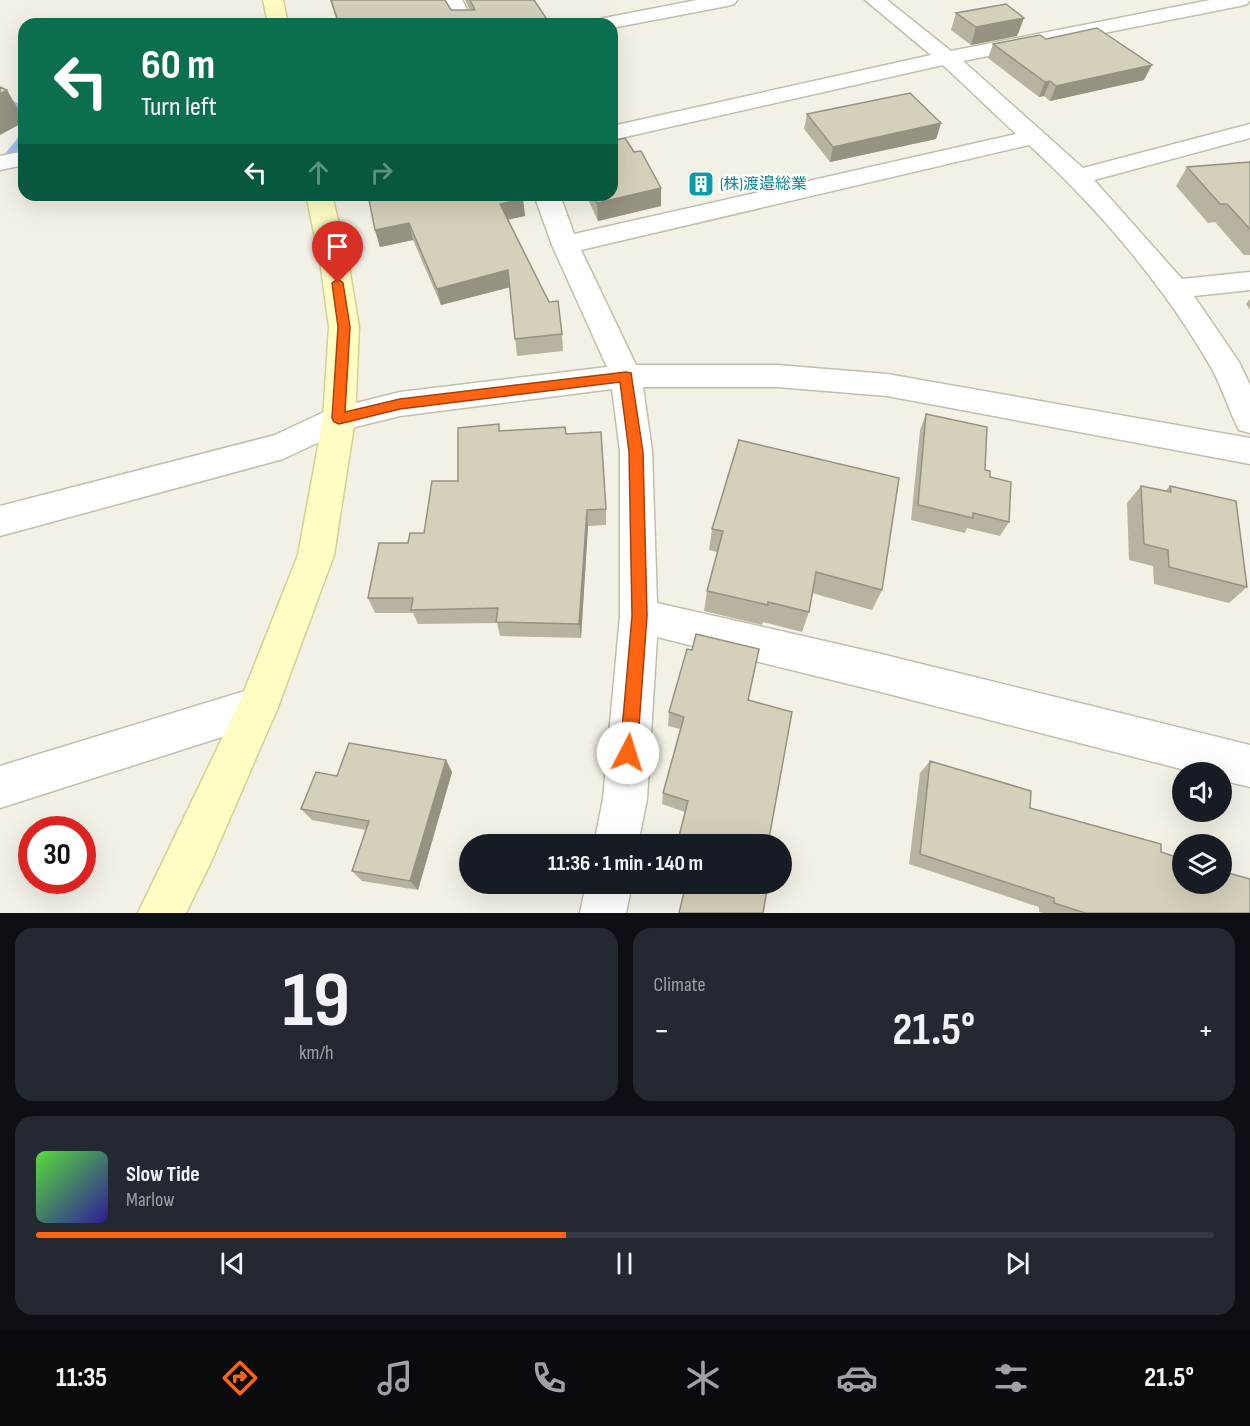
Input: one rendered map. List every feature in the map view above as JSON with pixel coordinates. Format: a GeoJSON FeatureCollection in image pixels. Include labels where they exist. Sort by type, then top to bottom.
{"type":"FeatureCollection","features":[{"type":"Feature","properties":{"kind":"street"},"geometry":{"type":"LineString","coordinates":[[273,0],[277,18]]}},
{"type":"Feature","properties":{"kind":"street"},"geometry":{"type":"LineString","coordinates":[[452,0],[462,18]]}},
{"type":"Feature","properties":{"kind":"street"},"geometry":{"type":"LineString","coordinates":[[618,21],[727,0]]}},
{"type":"Feature","properties":{"kind":"street"},"geometry":{"type":"LineString","coordinates":[[875,0],[947,58],[1078,177],[1175,289],[1228,370],[1250,421]]}},
{"type":"Feature","properties":{"kind":"street"},"geometry":{"type":"LineString","coordinates":[[618,132],[947,58],[1240,0]]}},
{"type":"Feature","properties":{"kind":"street"},"geometry":{"type":"LineString","coordinates":[[1078,177],[1250,131]]}},
{"type":"Feature","properties":{"kind":"street"},"geometry":{"type":"LineString","coordinates":[[565,245],[1032,137]]}},
{"type":"Feature","properties":{"kind":"street"},"geometry":{"type":"LineString","coordinates":[[0,163],[18,159]]}},
{"type":"Feature","properties":{"kind":"street"},"geometry":{"type":"LineString","coordinates":[[161,913],[195,846],[258,707],[316,555],[339,418],[344,327],[334,261],[320,201]]}},
{"type":"Feature","properties":{"kind":"street"},"geometry":{"type":"LineString","coordinates":[[549,201],[565,245],[626,376],[636,452],[639,616],[625,799],[618,834]]}},
{"type":"Feature","properties":{"kind":"street"},"geometry":{"type":"LineString","coordinates":[[1175,289],[1250,281]]}},
{"type":"Feature","properties":{"kind":"street"},"geometry":{"type":"LineString","coordinates":[[0,521],[283,446],[339,418],[400,404],[626,376],[777,376],[887,385],[1250,451]]}},
{"type":"Feature","properties":{"kind":"street"},"geometry":{"type":"LineString","coordinates":[[639,616],[888,675],[1250,766]]}},
{"type":"Feature","properties":{"kind":"street"},"geometry":{"type":"LineString","coordinates":[[0,787],[258,707]]}},
{"type":"Feature","properties":{"kind":"street"},"geometry":{"type":"LineString","coordinates":[[603,913],[607,894]]}},
{"type":"Feature","properties":{"kind":"building"},"geometry":{"type":"Polygon","coordinates":[[[331,0],[445,0],[451,10],[475,10],[470,0],[534,0],[546,18],[337,18],[331,0]]]}},
{"type":"Feature","properties":{"kind":"building"},"geometry":{"type":"Polygon","coordinates":[[[1006,4],[1024,18],[976,27],[956,13],[1006,4]]]}},
{"type":"Feature","properties":{"kind":"building"},"geometry":{"type":"Polygon","coordinates":[[[1097,28],[1152,65],[1056,86],[1050,81],[1045,82],[993,44],[1040,35],[1046,39],[1097,28]]]}},
{"type":"Feature","properties":{"kind":"building"},"geometry":{"type":"Polygon","coordinates":[[[0,87],[7,90],[0,94],[0,87]]]}},
{"type":"Feature","properties":{"kind":"building"},"geometry":{"type":"Polygon","coordinates":[[[910,93],[941,123],[833,147],[807,114],[910,93]]]}},
{"type":"Feature","properties":{"kind":"building"},"geometry":{"type":"Polygon","coordinates":[[[625,138],[634,152],[641,151],[661,188],[618,198],[618,140],[625,138]]]}},
{"type":"Feature","properties":{"kind":"building"},"geometry":{"type":"Polygon","coordinates":[[[1250,162],[1250,229],[1227,204],[1220,204],[1187,167],[1250,162]]]}},
{"type":"Feature","properties":{"kind":"building"},"geometry":{"type":"Polygon","coordinates":[[[369,201],[514,201],[500,204],[549,302],[558,301],[562,334],[515,339],[508,270],[437,289],[409,223],[375,230],[369,201]]]}},
{"type":"Feature","properties":{"kind":"building"},"geometry":{"type":"Polygon","coordinates":[[[926,414],[987,427],[985,470],[990,471],[990,477],[1011,482],[1009,522],[973,513],[973,518],[918,505],[926,414]]]}},
{"type":"Feature","properties":{"kind":"building"},"geometry":{"type":"Polygon","coordinates":[[[499,424],[499,431],[565,427],[566,434],[601,432],[606,509],[587,510],[579,624],[496,622],[498,608],[411,610],[413,598],[368,598],[379,543],[408,543],[410,533],[424,533],[432,481],[458,481],[458,428],[499,424]]]}},
{"type":"Feature","properties":{"kind":"building"},"geometry":{"type":"Polygon","coordinates":[[[739,440],[899,478],[882,590],[816,572],[809,612],[707,591],[723,531],[712,529],[739,440]]]}},
{"type":"Feature","properties":{"kind":"building"},"geometry":{"type":"Polygon","coordinates":[[[1141,486],[1171,492],[1170,486],[1236,501],[1247,587],[1169,567],[1168,550],[1144,544],[1141,486]]]}},
{"type":"Feature","properties":{"kind":"building"},"geometry":{"type":"Polygon","coordinates":[[[696,634],[759,649],[748,700],[792,712],[770,834],[680,834],[688,801],[663,793],[684,717],[669,712],[687,649],[692,650],[696,634]]]}},
{"type":"Feature","properties":{"kind":"building"},"geometry":{"type":"Polygon","coordinates":[[[349,743],[446,760],[410,881],[352,871],[369,821],[301,809],[316,772],[337,776],[349,743]]]}},
{"type":"Feature","properties":{"kind":"building"},"geometry":{"type":"Polygon","coordinates":[[[930,761],[1031,791],[1030,808],[1161,844],[1161,852],[1172,856],[1172,894],[1232,894],[1232,874],[1250,879],[1250,913],[1085,913],[1054,903],[1054,898],[920,854],[930,761]]]}},
{"type":"Feature","properties":{"kind":"building"},"geometry":{"type":"Polygon","coordinates":[[[684,894],[766,894],[763,913],[679,913],[684,894]]]}},
{"type":"Feature","properties":{"kind":"waterway"},"geometry":{"type":"LineString","coordinates":[[0,98],[18,106]]}},
{"type":"Feature","properties":{"kind":"waterway"},"geometry":{"type":"LineString","coordinates":[[0,166],[18,144]]}},
{"type":"Feature","properties":{"kind":"place","name":"(株)渡邉総業"},"geometry":{"type":"Point","coordinates":[701,184]}},
{"type":"Feature","properties":{"kind":"route"},"geometry":{"type":"LineString","coordinates":[[338,283],[344,327],[339,418],[400,404],[626,376],[636,452],[639,616],[628,753]]}}]}
